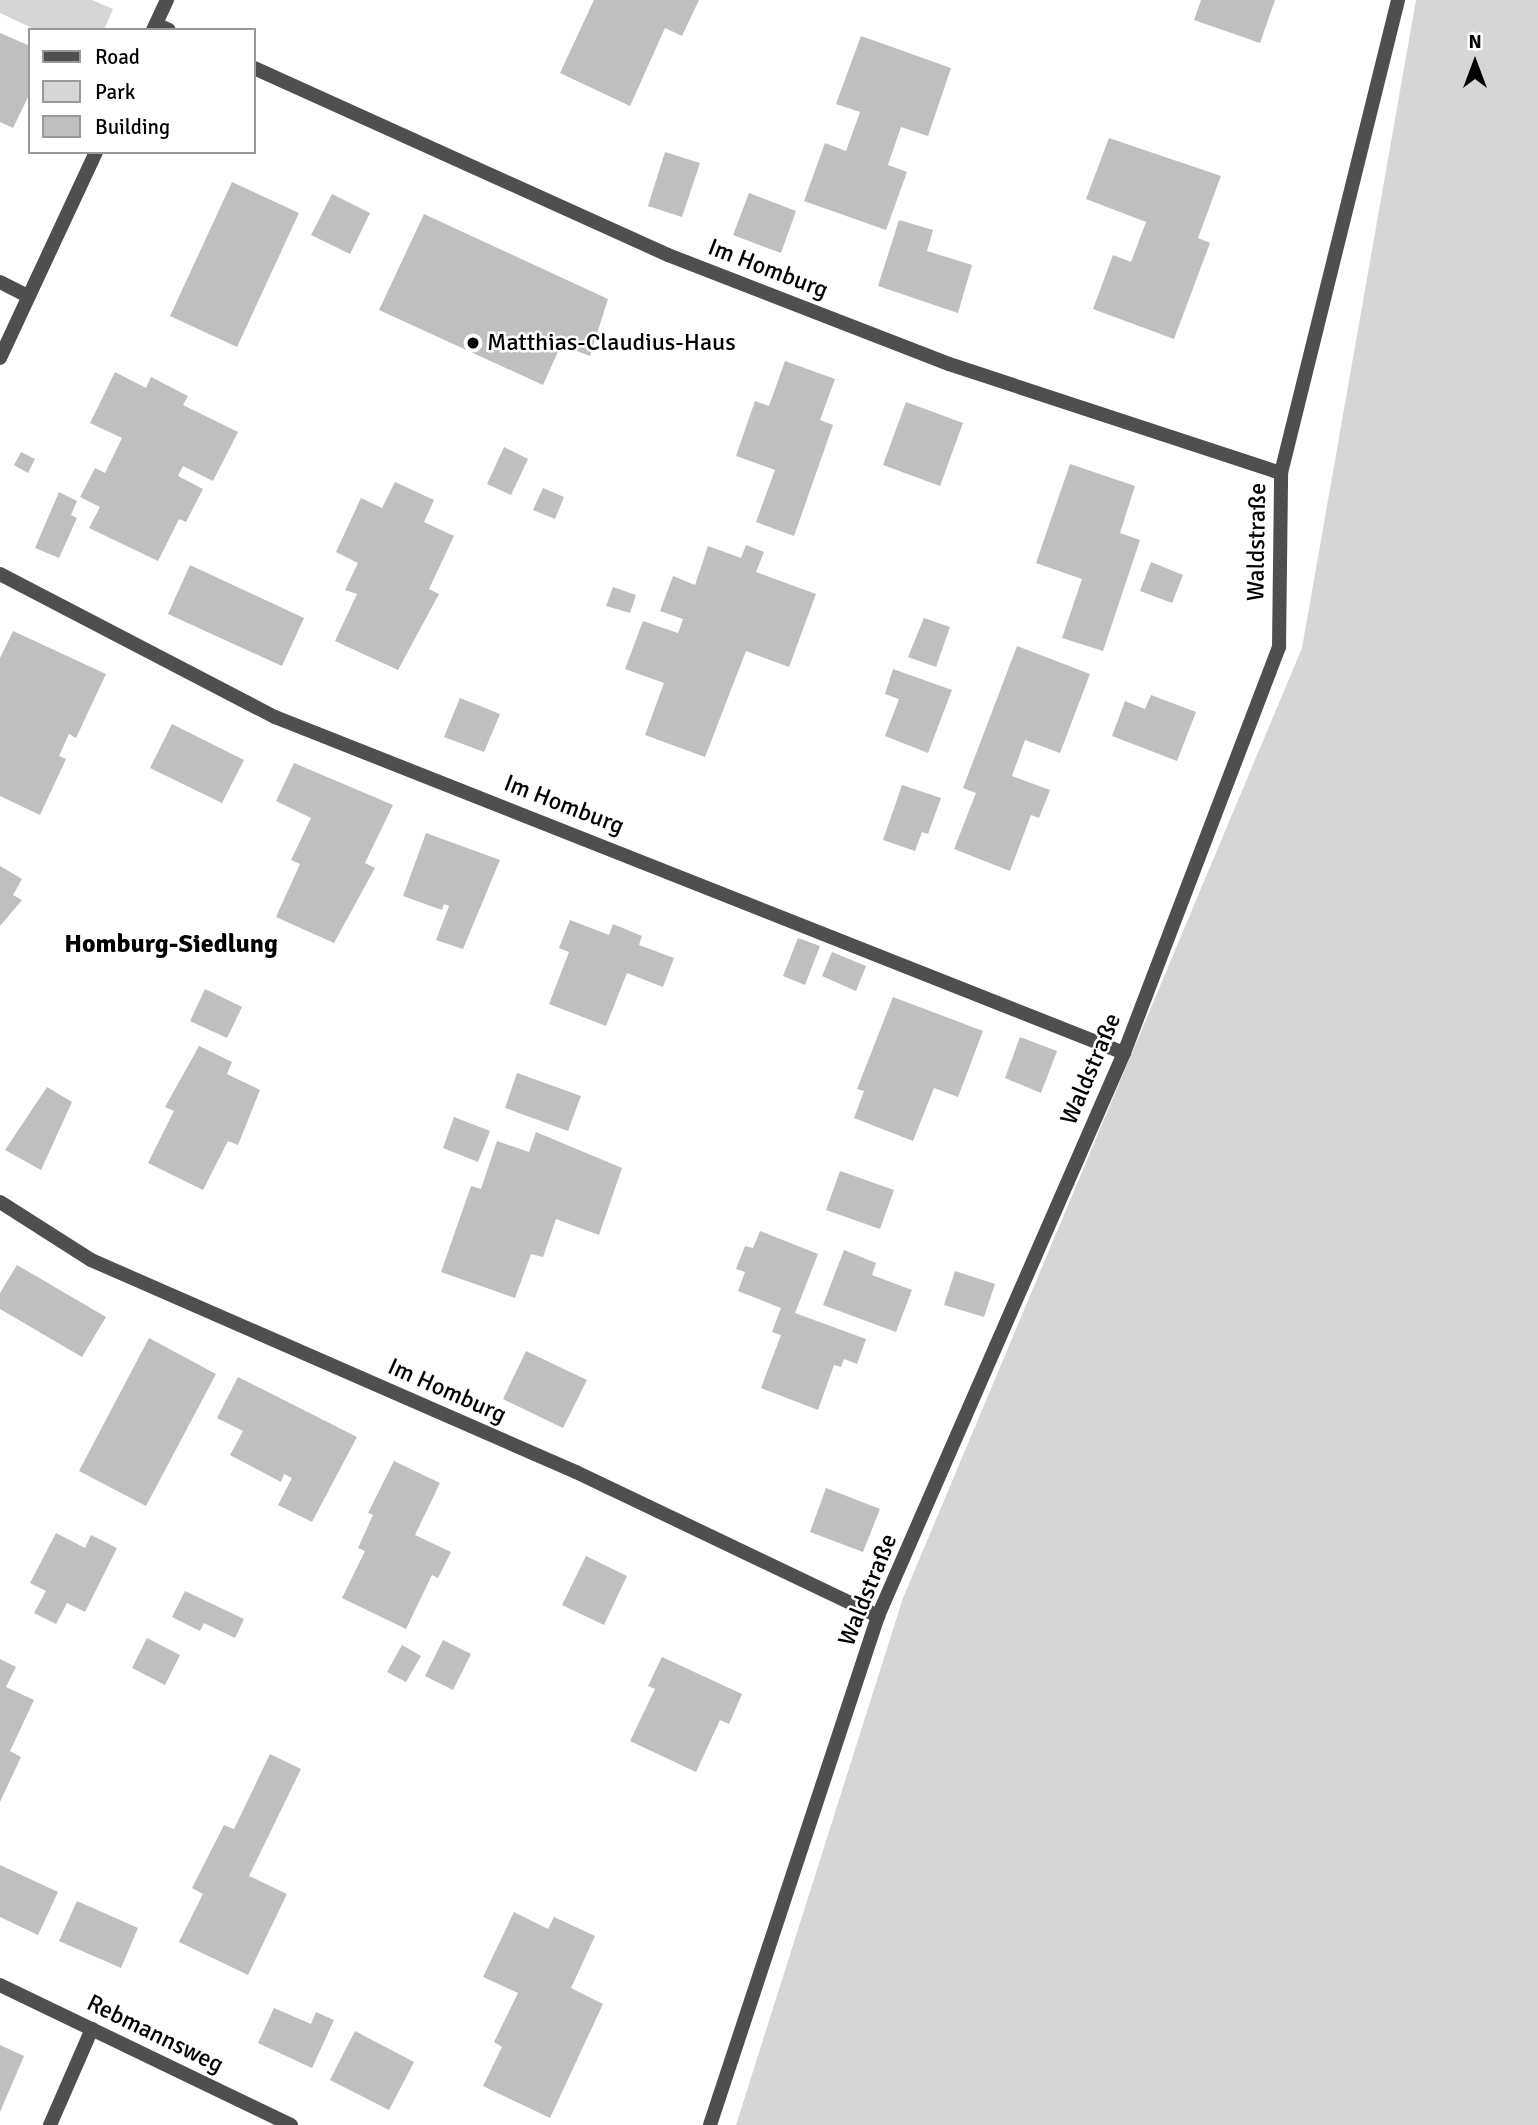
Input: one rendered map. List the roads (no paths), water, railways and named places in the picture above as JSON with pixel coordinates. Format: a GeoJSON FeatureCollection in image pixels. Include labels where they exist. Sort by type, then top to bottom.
{"type":"FeatureCollection","features":[{"type":"Feature","properties":{"kind":"street"},"geometry":{"type":"LineString","coordinates":[[159,28],[167,0]]}},
{"type":"Feature","properties":{"kind":"street","name":"Waldstraße"},"geometry":{"type":"LineString","coordinates":[[710,2125],[878,1616],[1124,1053],[1279,648],[1281,473],[1398,0]]}},
{"type":"Feature","properties":{"kind":"street","name":"Im Homburg"},"geometry":{"type":"LineString","coordinates":[[256,69],[668,255],[949,364],[1281,473]]}},
{"type":"Feature","properties":{"kind":"street"},"geometry":{"type":"LineString","coordinates":[[0,358],[95,154]]}},
{"type":"Feature","properties":{"kind":"street"},"geometry":{"type":"LineString","coordinates":[[0,282],[28,296]]}},
{"type":"Feature","properties":{"kind":"street","name":"Im Homburg"},"geometry":{"type":"LineString","coordinates":[[0,574],[275,717],[1124,1053]]}},
{"type":"Feature","properties":{"kind":"street","name":"Im Homburg"},"geometry":{"type":"LineString","coordinates":[[0,1202],[91,1261],[576,1472],[878,1616]]}},
{"type":"Feature","properties":{"kind":"street","name":"Rebmannsweg"},"geometry":{"type":"LineString","coordinates":[[0,1985],[291,2125]]}},
{"type":"Feature","properties":{"kind":"street"},"geometry":{"type":"LineString","coordinates":[[50,2125],[92,2029]]}},
{"type":"Feature","properties":{"kind":"place","name":"Matthias-Claudius-Haus"},"geometry":{"type":"Point","coordinates":[473,343]}},
{"type":"Feature","properties":{"kind":"district","name":"Homburg-Siedlung"},"geometry":{"type":"Point","coordinates":[171,945]}}]}
